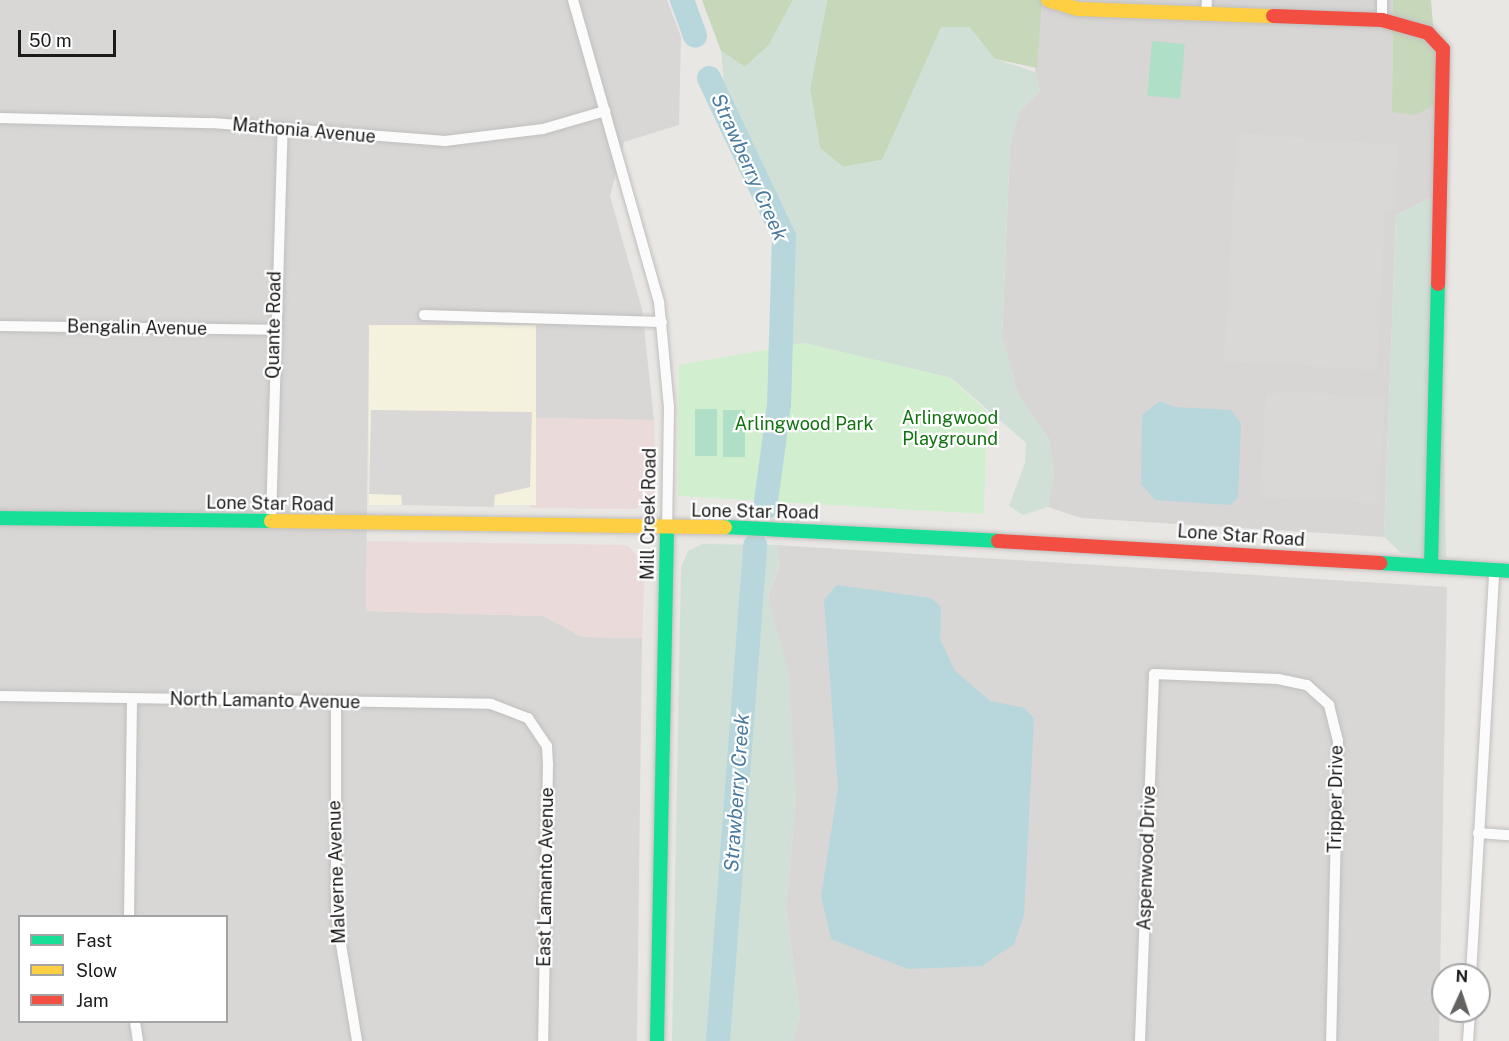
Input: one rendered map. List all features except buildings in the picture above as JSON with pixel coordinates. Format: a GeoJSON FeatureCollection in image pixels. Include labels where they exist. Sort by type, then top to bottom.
{"type":"FeatureCollection","features":[{"type":"Feature","properties":{"kind":"street","name":"Mill Creek Road"},"geometry":{"type":"LineString","coordinates":[[573,0],[662,322],[669,407],[657,1041]]}},
{"type":"Feature","properties":{"kind":"street"},"geometry":{"type":"LineString","coordinates":[[1048,0],[1078,9],[1206,7],[1382,20],[1428,33],[1446,61],[1431,566]]}},
{"type":"Feature","properties":{"kind":"street"},"geometry":{"type":"LineString","coordinates":[[1382,0],[1382,20]]}},
{"type":"Feature","properties":{"kind":"street","name":"Mathonia Avenue"},"geometry":{"type":"LineString","coordinates":[[0,118],[283,128],[445,141],[543,129],[605,111]]}},
{"type":"Feature","properties":{"kind":"street","name":"Quante Road"},"geometry":{"type":"LineString","coordinates":[[271,521],[273,330],[283,128]]}},
{"type":"Feature","properties":{"kind":"street"},"geometry":{"type":"LineString","coordinates":[[424,315],[662,322]]}},
{"type":"Feature","properties":{"kind":"street","name":"Bengalin Avenue"},"geometry":{"type":"LineString","coordinates":[[0,326],[273,330]]}},
{"type":"Feature","properties":{"kind":"street","name":"Lone Star Road"},"geometry":{"type":"LineString","coordinates":[[0,518],[667,529],[754,527],[1061,542],[1509,571]]}},
{"type":"Feature","properties":{"kind":"street"},"geometry":{"type":"LineString","coordinates":[[1472,963],[1494,570]]}},
{"type":"Feature","properties":{"kind":"street","name":"Aspenwood Drive"},"geometry":{"type":"LineString","coordinates":[[1140,1041],[1154,674]]}},
{"type":"Feature","properties":{"kind":"street","name":"Tripper Drive"},"geometry":{"type":"LineString","coordinates":[[1154,674],[1278,679],[1307,685],[1329,705],[1338,740],[1331,1041]]}},
{"type":"Feature","properties":{"kind":"street","name":"North Lamanto Avenue"},"geometry":{"type":"LineString","coordinates":[[0,696],[491,704],[528,718]]}},
{"type":"Feature","properties":{"kind":"street"},"geometry":{"type":"LineString","coordinates":[[129,915],[132,699]]}},
{"type":"Feature","properties":{"kind":"street","name":"Malverne Avenue"},"geometry":{"type":"LineString","coordinates":[[336,702],[336,914],[357,1041]]}},
{"type":"Feature","properties":{"kind":"street","name":"East Lamanto Avenue"},"geometry":{"type":"LineString","coordinates":[[528,718],[547,746],[548,764],[543,1041]]}},
{"type":"Feature","properties":{"kind":"street"},"geometry":{"type":"LineString","coordinates":[[1478,833],[1509,835]]}},
{"type":"Feature","properties":{"kind":"street"},"geometry":{"type":"LineString","coordinates":[[135,1023],[138,1041]]}},
{"type":"Feature","properties":{"kind":"street"},"geometry":{"type":"LineString","coordinates":[[1468,1041],[1469,1023]]}},
{"type":"Feature","properties":{"kind":"shaded area"},"geometry":{"type":"Polygon","coordinates":[[[0,0],[667,0],[681,37],[679,125],[624,142],[610,196],[642,309],[654,420],[533,418],[536,327],[369,325],[366,611],[544,616],[582,637],[642,638],[637,1041],[0,1041],[0,0]]]}},
{"type":"Feature","properties":{"kind":"shaded area"},"geometry":{"type":"Polygon","coordinates":[[[793,0],[827,0],[810,89],[820,148],[843,167],[882,160],[941,27],[969,27],[995,59],[1035,72],[1040,91],[1019,112],[1010,145],[1002,337],[1018,394],[1049,439],[1054,473],[1048,507],[1023,515],[1009,506],[1025,463],[1026,443],[951,378],[804,343],[786,346],[791,263],[788,228],[725,95],[721,51],[745,67],[769,45],[793,0]]]}},
{"type":"Feature","properties":{"kind":"shaded area"},"geometry":{"type":"Polygon","coordinates":[[[1042,0],[1393,0],[1392,111],[1439,103],[1440,193],[1396,215],[1384,537],[1081,518],[1048,507],[1054,473],[1049,439],[1018,394],[1002,337],[1010,145],[1019,112],[1040,91],[1035,72],[1042,0]]]}},
{"type":"Feature","properties":{"kind":"shaded area"},"geometry":{"type":"Polygon","coordinates":[[[1237,133],[1398,145],[1395,210],[1385,210],[1377,370],[1224,361],[1237,133]]]}},
{"type":"Feature","properties":{"kind":"shaded area"},"geometry":{"type":"Polygon","coordinates":[[[1440,193],[1446,558],[1401,553],[1384,537],[1396,215],[1440,193]]]}},
{"type":"Feature","properties":{"kind":"shaded area"},"geometry":{"type":"Polygon","coordinates":[[[369,325],[536,325],[536,505],[369,505],[369,325]]]}},
{"type":"Feature","properties":{"kind":"shaded area"},"geometry":{"type":"Polygon","coordinates":[[[1294,392],[1385,397],[1379,503],[1260,497],[1266,394],[1294,392]]]}},
{"type":"Feature","properties":{"kind":"shaded area"},"geometry":{"type":"Polygon","coordinates":[[[371,410],[532,412],[530,487],[495,495],[494,507],[402,505],[401,495],[369,494],[371,410]]]}},
{"type":"Feature","properties":{"kind":"shaded area"},"geometry":{"type":"Polygon","coordinates":[[[533,418],[654,420],[655,499],[635,509],[530,508],[533,418]]]}},
{"type":"Feature","properties":{"kind":"shaded area"},"geometry":{"type":"Polygon","coordinates":[[[367,541],[627,545],[645,564],[642,638],[582,637],[544,616],[366,611],[367,541]]]}},
{"type":"Feature","properties":{"kind":"shaded area"},"geometry":{"type":"Polygon","coordinates":[[[702,544],[776,545],[780,564],[768,596],[789,674],[796,797],[786,907],[800,1016],[793,1041],[672,1041],[681,567],[688,551],[702,544]]]}},
{"type":"Feature","properties":{"kind":"shaded area"},"geometry":{"type":"Polygon","coordinates":[[[776,545],[1447,587],[1440,963],[1431,963],[1431,1023],[1439,1023],[1439,1041],[793,1041],[800,1016],[786,907],[796,797],[768,596],[780,565],[776,545]]]}},
{"type":"Feature","properties":{"kind":"green space"},"geometry":{"type":"Polygon","coordinates":[[[702,0],[793,0],[769,45],[745,67],[721,51],[702,0]]]}},
{"type":"Feature","properties":{"kind":"green space"},"geometry":{"type":"Polygon","coordinates":[[[827,0],[1042,0],[1037,68],[995,59],[969,27],[912,98],[882,160],[843,167],[820,148],[810,89],[827,0]]]}},
{"type":"Feature","properties":{"kind":"green space"},"geometry":{"type":"Polygon","coordinates":[[[1393,0],[1431,0],[1439,103],[1415,115],[1392,112],[1393,0]]]}},
{"type":"Feature","properties":{"kind":"green space"},"geometry":{"type":"Polygon","coordinates":[[[1152,41],[1185,44],[1180,99],[1147,96],[1152,41]]]}},
{"type":"Feature","properties":{"kind":"green space","name":"Arlingwood Park"},"geometry":{"type":"Polygon","coordinates":[[[804,343],[950,378],[987,412],[984,514],[678,496],[679,365],[804,343]]]}},
{"type":"Feature","properties":{"kind":"green space"},"geometry":{"type":"Polygon","coordinates":[[[695,409],[717,409],[717,456],[695,456],[695,409]]]}},
{"type":"Feature","properties":{"kind":"green space"},"geometry":{"type":"Polygon","coordinates":[[[723,410],[745,410],[745,457],[723,457],[723,410]]]}},
{"type":"Feature","properties":{"kind":"water"},"geometry":{"type":"Polygon","coordinates":[[[1160,401],[1175,407],[1231,410],[1241,423],[1238,498],[1230,505],[1155,500],[1141,484],[1142,415],[1160,401]]]}},
{"type":"Feature","properties":{"kind":"water"},"geometry":{"type":"Polygon","coordinates":[[[837,585],[931,598],[941,607],[940,639],[955,671],[990,701],[1025,708],[1034,719],[1024,915],[1014,944],[982,966],[908,969],[831,939],[821,896],[838,788],[824,600],[837,585]]]}},
{"type":"Feature","properties":{"kind":"waterway","name":"Strawberry Creek"},"geometry":{"type":"LineString","coordinates":[[682,0],[695,36]]}},
{"type":"Feature","properties":{"kind":"waterway","name":"Strawberry Creek"},"geometry":{"type":"LineString","coordinates":[[709,78],[784,237],[779,405],[765,508]]}},
{"type":"Feature","properties":{"kind":"waterway","name":"Strawberry Creek"},"geometry":{"type":"LineString","coordinates":[[718,1041],[755,545]]}},
{"type":"Feature","properties":{"kind":"traffic: fast"},"geometry":{"type":"LineString","coordinates":[[1431,566],[1438,284]]}},
{"type":"Feature","properties":{"kind":"traffic: fast"},"geometry":{"type":"LineString","coordinates":[[0,518],[271,521]]}},
{"type":"Feature","properties":{"kind":"traffic: fast"},"geometry":{"type":"LineString","coordinates":[[725,527],[998,541]]}},
{"type":"Feature","properties":{"kind":"traffic: fast"},"geometry":{"type":"LineString","coordinates":[[657,1041],[667,529]]}},
{"type":"Feature","properties":{"kind":"traffic: fast"},"geometry":{"type":"LineString","coordinates":[[1380,563],[1509,571]]}},
{"type":"Feature","properties":{"kind":"traffic: slow"},"geometry":{"type":"LineString","coordinates":[[1048,0],[1078,9],[1273,16]]}},
{"type":"Feature","properties":{"kind":"traffic: slow"},"geometry":{"type":"LineString","coordinates":[[271,521],[725,527]]}},
{"type":"Feature","properties":{"kind":"traffic: jam"},"geometry":{"type":"LineString","coordinates":[[1273,16],[1382,20],[1428,33],[1443,49],[1438,284]]}},
{"type":"Feature","properties":{"kind":"traffic: jam"},"geometry":{"type":"LineString","coordinates":[[998,541],[1380,563]]}},
{"type":"Feature","properties":{"kind":"park label","name":"Arlingwood Playground"},"geometry":{"type":"Point","coordinates":[950,429]}}]}
